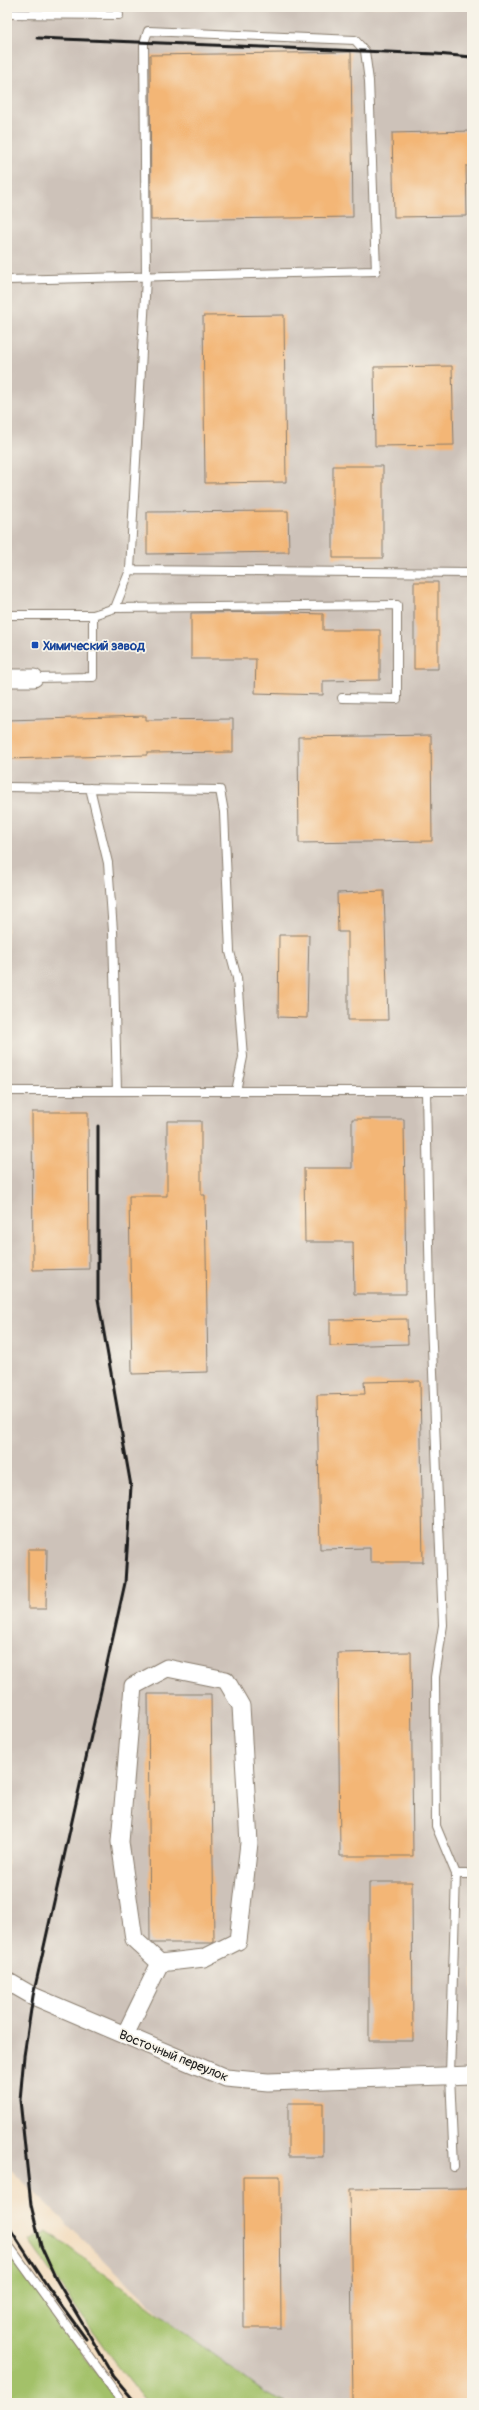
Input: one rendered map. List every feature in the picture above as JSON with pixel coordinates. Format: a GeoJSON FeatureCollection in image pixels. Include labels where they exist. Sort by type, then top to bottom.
{"type":"FeatureCollection","features":[{"type":"Feature","properties":{"kind":"street"},"geometry":{"type":"LineString","coordinates":[[7,678],[34,678]]}},
{"type":"Feature","properties":{"kind":"street"},"geometry":{"type":"LineString","coordinates":[[168,1668],[226,1680],[241,1706],[249,1843],[238,1941],[204,1958],[160,1963],[134,1939],[120,1842],[133,1686],[168,1668]]}},
{"type":"Feature","properties":{"kind":"street"},"geometry":{"type":"LineString","coordinates":[[125,2035],[160,1963]]}},
{"type":"Feature","properties":{"kind":"street","name":"Восточный переулок"},"geometry":{"type":"LineString","coordinates":[[7,1981],[33,1996],[226,2078],[268,2082],[472,2075]]}},
{"type":"Feature","properties":{"kind":"lane"},"geometry":{"type":"LineString","coordinates":[[7,14],[119,15]]}},
{"type":"Feature","properties":{"kind":"lane"},"geometry":{"type":"LineString","coordinates":[[7,280],[146,278],[376,271],[368,81],[365,51],[355,40],[148,31],[144,43],[146,278],[130,570],[115,608]]}},
{"type":"Feature","properties":{"kind":"lane"},"geometry":{"type":"LineString","coordinates":[[130,570],[472,573]]}},
{"type":"Feature","properties":{"kind":"lane"},"geometry":{"type":"LineString","coordinates":[[7,615],[93,615],[115,608],[397,605],[397,699],[342,698]]}},
{"type":"Feature","properties":{"kind":"lane"},"geometry":{"type":"LineString","coordinates":[[34,678],[93,677],[93,615]]}},
{"type":"Feature","properties":{"kind":"lane"},"geometry":{"type":"LineString","coordinates":[[7,787],[220,790],[224,812],[230,952],[237,978],[243,1057],[236,1091]]}},
{"type":"Feature","properties":{"kind":"lane"},"geometry":{"type":"LineString","coordinates":[[90,788],[108,863],[113,931],[117,1091]]}},
{"type":"Feature","properties":{"kind":"lane"},"geometry":{"type":"LineString","coordinates":[[7,1091],[472,1091]]}},
{"type":"Feature","properties":{"kind":"lane"},"geometry":{"type":"LineString","coordinates":[[426,1091],[430,1296],[443,1625],[435,1676],[436,1826],[456,1874],[450,2075],[454,2167]]}},
{"type":"Feature","properties":{"kind":"lane"},"geometry":{"type":"LineString","coordinates":[[456,1874],[472,1874]]}},
{"type":"Feature","properties":{"kind":"lane"},"geometry":{"type":"LineString","coordinates":[[7,2243],[123,2403]]}},
{"type":"Feature","properties":{"kind":"shaded area"},"geometry":{"type":"Polygon","coordinates":[[[7,7],[472,7],[472,2403],[252,2403],[7,2166],[7,7]]]}},
{"type":"Feature","properties":{"kind":"green space"},"geometry":{"type":"Polygon","coordinates":[[[47,2231],[266,2394],[286,2403],[147,2403],[113,2360],[29,2241],[47,2231]]]}},
{"type":"Feature","properties":{"kind":"green space"},"geometry":{"type":"Polygon","coordinates":[[[7,2249],[119,2403],[7,2403],[7,2249]]]}},
{"type":"Feature","properties":{"kind":"building"},"geometry":{"type":"Polygon","coordinates":[[[351,52],[353,217],[151,220],[150,55],[351,52]]]}},
{"type":"Feature","properties":{"kind":"building"},"geometry":{"type":"Polygon","coordinates":[[[471,131],[472,165],[466,166],[467,216],[394,217],[392,133],[471,131]]]}},
{"type":"Feature","properties":{"kind":"building"},"geometry":{"type":"Polygon","coordinates":[[[284,315],[286,482],[205,483],[203,316],[284,315]]]}},
{"type":"Feature","properties":{"kind":"building"},"geometry":{"type":"Polygon","coordinates":[[[452,366],[454,445],[375,446],[374,367],[452,366]]]}},
{"type":"Feature","properties":{"kind":"building"},"geometry":{"type":"Polygon","coordinates":[[[333,466],[383,466],[383,558],[333,558],[333,466]]]}},
{"type":"Feature","properties":{"kind":"building"},"geometry":{"type":"Polygon","coordinates":[[[288,511],[289,552],[147,554],[147,512],[288,511]]]}},
{"type":"Feature","properties":{"kind":"building"},"geometry":{"type":"Polygon","coordinates":[[[414,582],[438,582],[438,669],[414,669],[414,582]]]}},
{"type":"Feature","properties":{"kind":"building"},"geometry":{"type":"Polygon","coordinates":[[[292,612],[323,614],[323,630],[380,630],[380,680],[323,681],[323,695],[255,693],[256,659],[191,659],[191,613],[292,612]]]}},
{"type":"Feature","properties":{"kind":"building"},"geometry":{"type":"Polygon","coordinates":[[[146,716],[146,720],[233,719],[233,752],[147,753],[147,755],[7,759],[7,720],[146,716]]]}},
{"type":"Feature","properties":{"kind":"building"},"geometry":{"type":"Polygon","coordinates":[[[431,735],[432,841],[299,843],[298,737],[431,735]]]}},
{"type":"Feature","properties":{"kind":"building"},"geometry":{"type":"Polygon","coordinates":[[[384,891],[388,1020],[348,1020],[348,932],[338,932],[337,893],[384,891]]]}},
{"type":"Feature","properties":{"kind":"building"},"geometry":{"type":"Polygon","coordinates":[[[279,935],[309,935],[307,1018],[278,1017],[279,935]]]}},
{"type":"Feature","properties":{"kind":"building"},"geometry":{"type":"Polygon","coordinates":[[[32,1112],[88,1112],[89,1269],[33,1270],[32,1112]]]}},
{"type":"Feature","properties":{"kind":"building"},"geometry":{"type":"Polygon","coordinates":[[[352,1119],[404,1119],[406,1294],[354,1294],[353,1242],[305,1242],[304,1168],[352,1168],[352,1119]]]}},
{"type":"Feature","properties":{"kind":"building"},"geometry":{"type":"Polygon","coordinates":[[[167,1121],[201,1121],[201,1195],[205,1195],[208,1372],[132,1374],[129,1196],[167,1196],[167,1121]]]}},
{"type":"Feature","properties":{"kind":"building"},"geometry":{"type":"Polygon","coordinates":[[[407,1319],[408,1344],[330,1346],[330,1320],[407,1319]]]}},
{"type":"Feature","properties":{"kind":"building"},"geometry":{"type":"Polygon","coordinates":[[[420,1381],[423,1562],[370,1562],[370,1548],[320,1549],[317,1395],[365,1394],[364,1382],[420,1381]]]}},
{"type":"Feature","properties":{"kind":"building"},"geometry":{"type":"Polygon","coordinates":[[[28,1549],[47,1549],[46,1609],[28,1609],[28,1549]]]}},
{"type":"Feature","properties":{"kind":"building"},"geometry":{"type":"Polygon","coordinates":[[[411,1652],[413,1856],[340,1856],[338,1653],[411,1652]]]}},
{"type":"Feature","properties":{"kind":"building"},"geometry":{"type":"Polygon","coordinates":[[[148,1694],[211,1694],[214,1942],[212,1943],[153,1943],[150,1941],[148,1694]]]}},
{"type":"Feature","properties":{"kind":"building"},"geometry":{"type":"Polygon","coordinates":[[[369,1882],[412,1882],[413,2041],[369,2041],[369,1882]]]}},
{"type":"Feature","properties":{"kind":"building"},"geometry":{"type":"Polygon","coordinates":[[[288,2103],[323,2103],[323,2157],[288,2157],[288,2103]]]}},
{"type":"Feature","properties":{"kind":"building"},"geometry":{"type":"Polygon","coordinates":[[[243,2176],[280,2176],[281,2328],[244,2328],[243,2176]]]}},
{"type":"Feature","properties":{"kind":"building"},"geometry":{"type":"Polygon","coordinates":[[[470,2188],[472,2403],[364,2403],[353,2399],[350,2189],[470,2188]]]}},
{"type":"Feature","properties":{"kind":"railway"},"geometry":{"type":"LineString","coordinates":[[37,38],[436,54],[472,57]]}},
{"type":"Feature","properties":{"kind":"railway"},"geometry":{"type":"LineString","coordinates":[[98,1126],[98,1299],[131,1486],[125,1583],[33,1996],[24,2056],[20,2100],[31,2205],[41,2246],[56,2279],[113,2375]]}},
{"type":"Feature","properties":{"kind":"railway"},"geometry":{"type":"LineString","coordinates":[[7,2224],[48,2287],[86,2339]]}},
{"type":"Feature","properties":{"kind":"railway"},"geometry":{"type":"LineString","coordinates":[[110,2372],[136,2403]]}},
{"type":"Feature","properties":{"kind":"place","name":"Химический завод"},"geometry":{"type":"Point","coordinates":[35,645]}}]}
